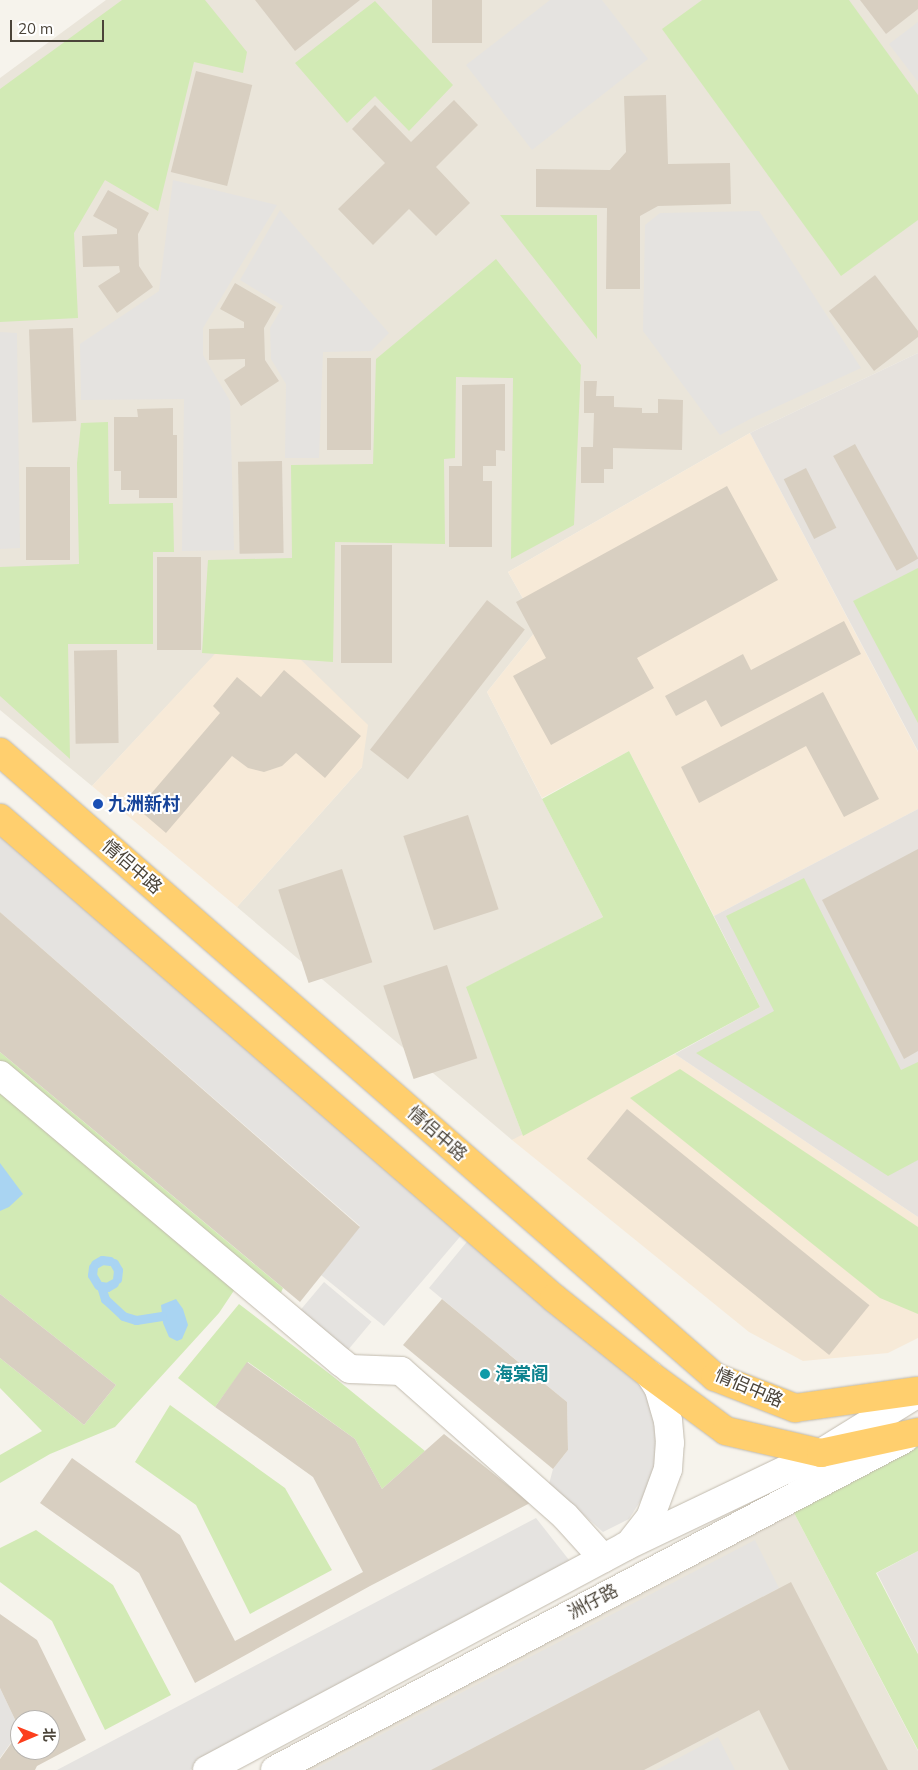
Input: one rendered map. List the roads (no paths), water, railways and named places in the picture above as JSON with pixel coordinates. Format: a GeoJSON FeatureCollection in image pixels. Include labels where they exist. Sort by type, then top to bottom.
{"type":"FeatureCollection","features":[{"type":"Feature","properties":{"kind":"highway","name":"情侣中路"},"geometry":{"type":"LineString","coordinates":[[0,752],[715,1377],[795,1408],[918,1392]]}},
{"type":"Feature","properties":{"kind":"highway"},"geometry":{"type":"LineString","coordinates":[[0,818],[554,1298],[650,1375],[726,1431],[821,1453],[915,1433]]}},
{"type":"Feature","properties":{"kind":"street"},"geometry":{"type":"LineString","coordinates":[[0,1075],[239,1284],[350,1368],[401,1370],[565,1516],[614,1552],[650,1518],[663,1488],[668,1469],[670,1443],[667,1414],[659,1389],[650,1375]]}},
{"type":"Feature","properties":{"kind":"street","name":"洲仔路"},"geometry":{"type":"LineString","coordinates":[[207,1770],[614,1552],[821,1453],[918,1392]]}},
{"type":"Feature","properties":{"kind":"street","name":"洲仔路"},"geometry":{"type":"LineString","coordinates":[[275,1770],[915,1433]]}},
{"type":"Feature","properties":{"kind":"water"},"geometry":{"type":"Polygon","coordinates":[[[0,1163],[23,1194],[9,1207],[0,1211],[0,1163]]]}},
{"type":"Feature","properties":{"kind":"water"},"geometry":{"type":"Polygon","coordinates":[[[176,1299],[183,1309],[188,1325],[182,1339],[177,1341],[169,1337],[163,1323],[161,1305],[176,1299]]]}},
{"type":"Feature","properties":{"kind":"waterway"},"geometry":{"type":"LineString","coordinates":[[95,1264],[102,1260],[110,1261]]}},
{"type":"Feature","properties":{"kind":"waterway"},"geometry":{"type":"LineString","coordinates":[[114,1263],[118,1270],[117,1279]]}},
{"type":"Feature","properties":{"kind":"waterway"},"geometry":{"type":"LineString","coordinates":[[93,1267],[92,1275],[98,1285]]}},
{"type":"Feature","properties":{"kind":"waterway"},"geometry":{"type":"LineString","coordinates":[[114,1283],[107,1287],[101,1286],[105,1299],[123,1316],[136,1320],[162,1316]]}},
{"type":"Feature","properties":{"kind":"place","name":"九洲新村"},"geometry":{"type":"Point","coordinates":[98,804]}},
{"type":"Feature","properties":{"kind":"place","name":"海棠阁"},"geometry":{"type":"Point","coordinates":[485,1374]}}]}
